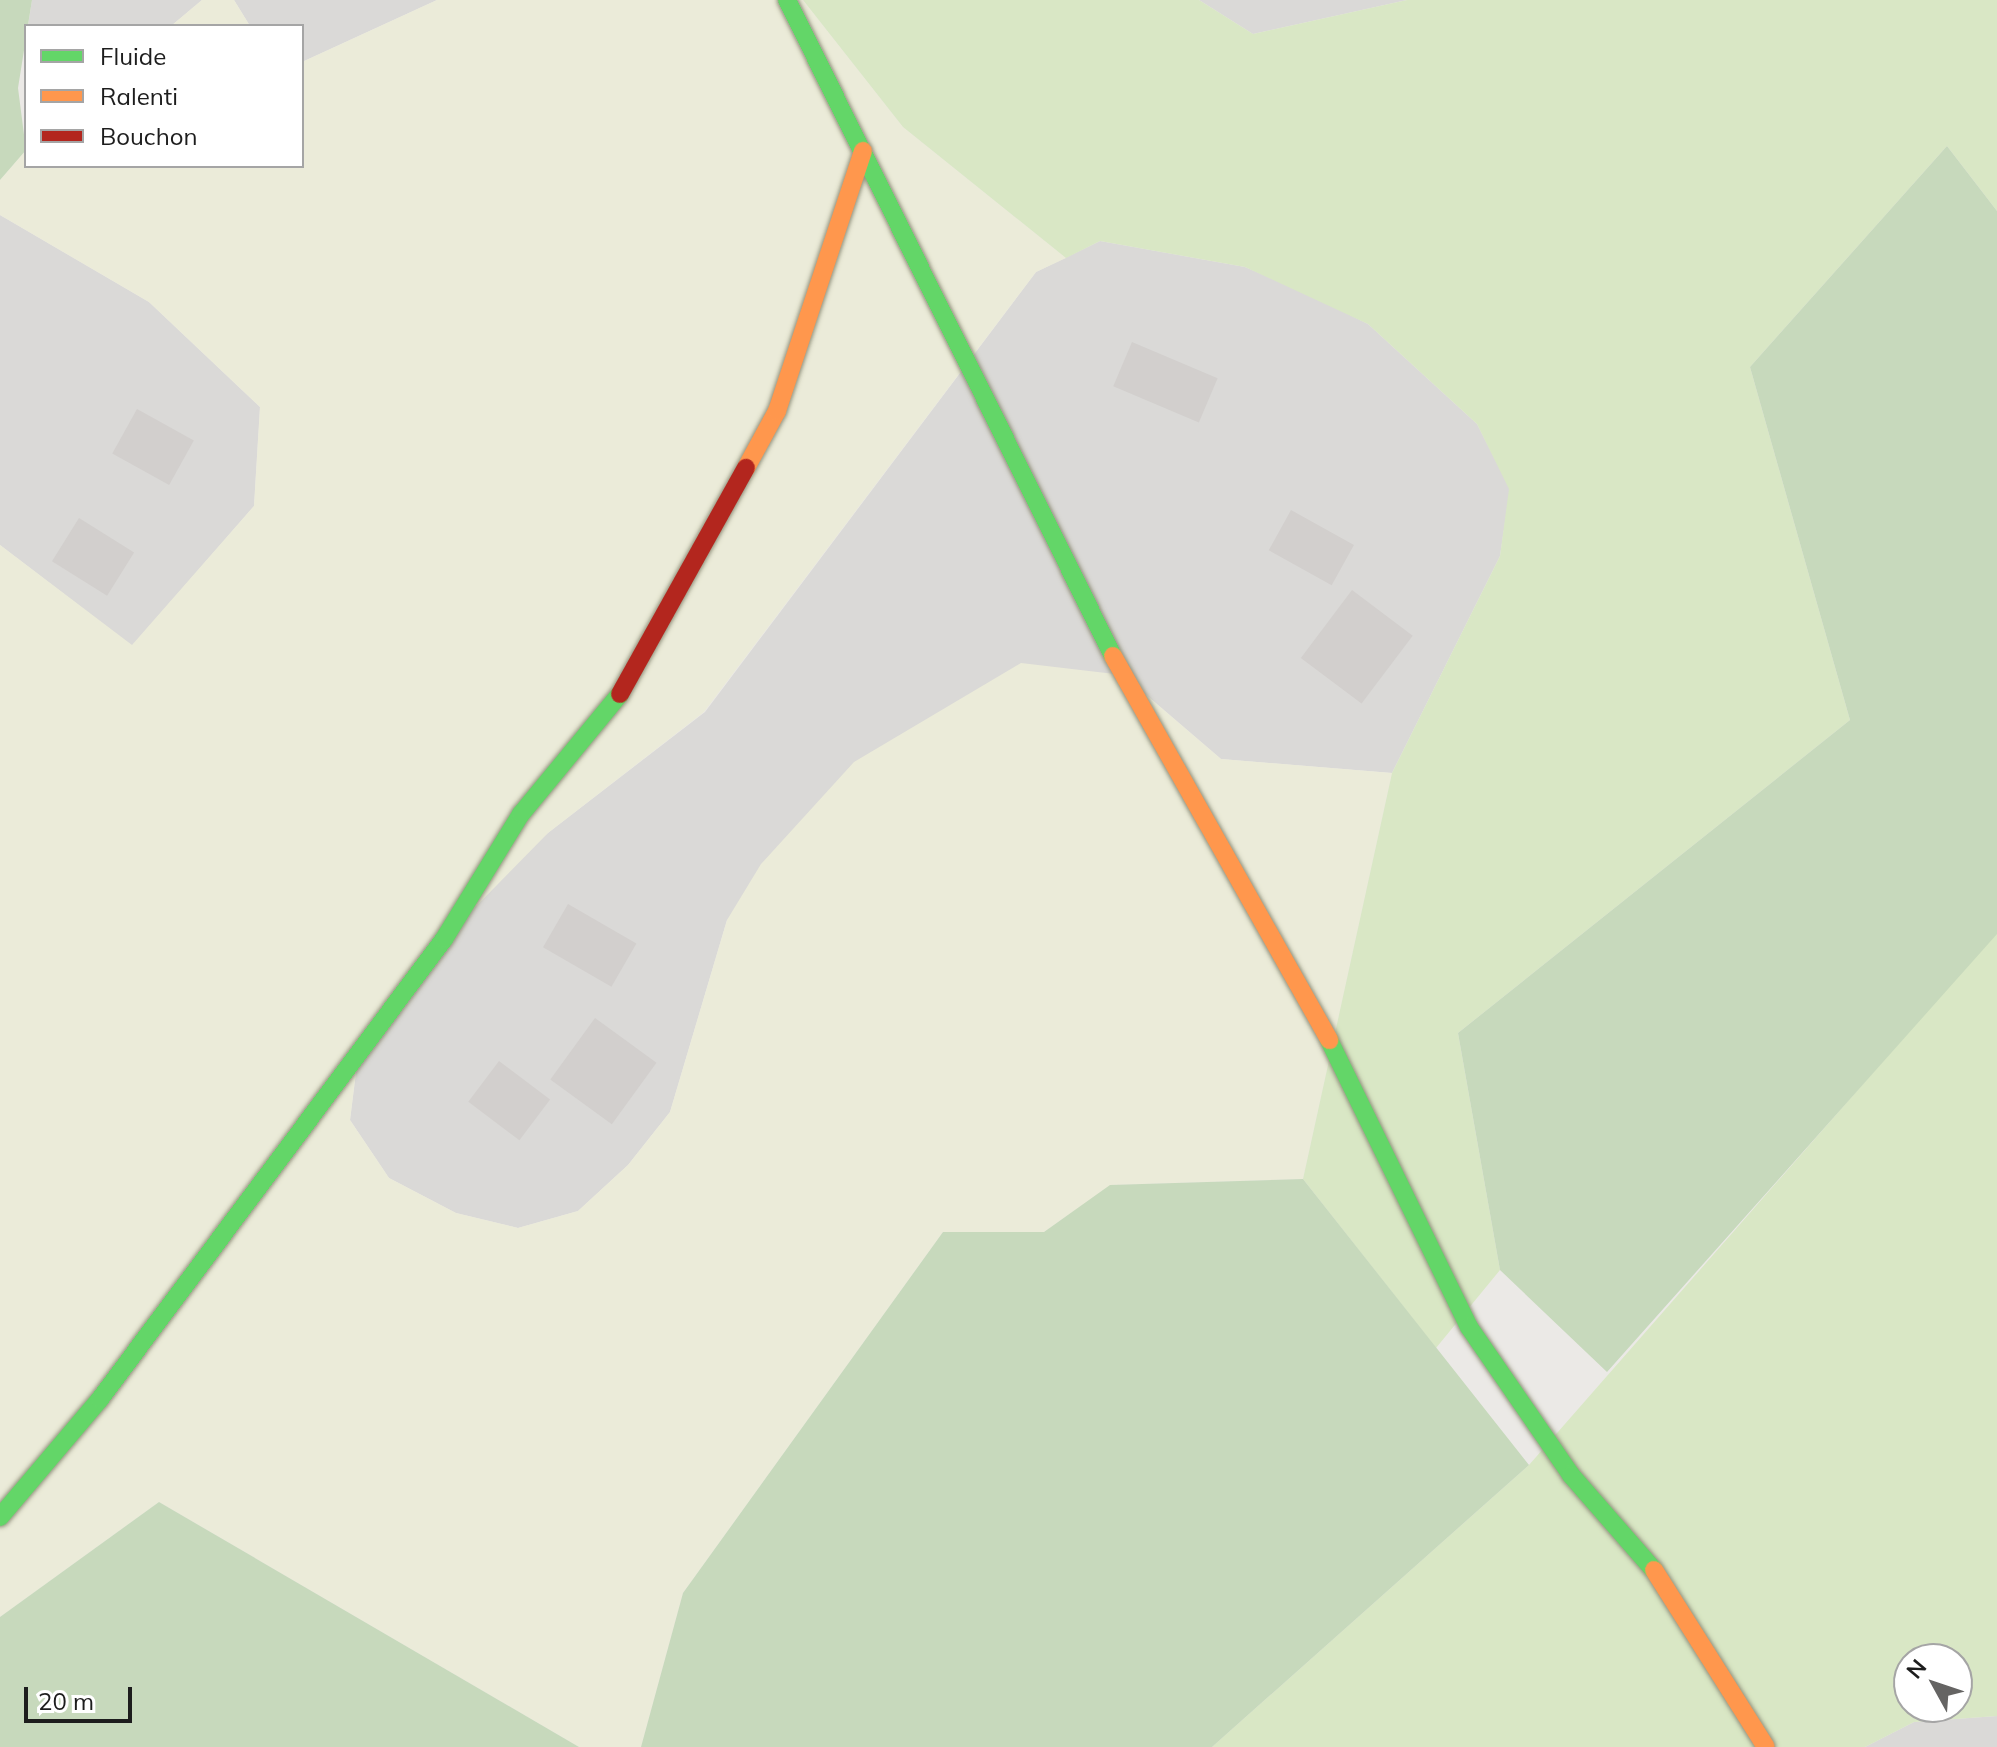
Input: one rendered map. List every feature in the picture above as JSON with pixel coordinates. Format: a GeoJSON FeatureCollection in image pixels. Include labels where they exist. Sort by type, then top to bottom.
{"type":"FeatureCollection","features":[{"type":"Feature","properties":{"kind":"street"},"geometry":{"type":"LineString","coordinates":[[787,0],[1039,513],[1161,747],[1305,990],[1469,1327],[1571,1475],[1673,1591],[1766,1747]]}},
{"type":"Feature","properties":{"kind":"street"},"geometry":{"type":"LineString","coordinates":[[0,1517],[100,1399],[444,939],[521,814],[621,693],[777,411],[863,151]]}},
{"type":"Feature","properties":{"kind":"shaded area"},"geometry":{"type":"Polygon","coordinates":[[[32,0],[202,0],[173,24],[28,24],[32,0]]]}},
{"type":"Feature","properties":{"kind":"shaded area"},"geometry":{"type":"Polygon","coordinates":[[[234,0],[437,0],[304,61],[304,24],[249,24],[234,0]]]}},
{"type":"Feature","properties":{"kind":"shaded area"},"geometry":{"type":"Polygon","coordinates":[[[1199,0],[1407,0],[1253,34],[1199,0]]]}},
{"type":"Feature","properties":{"kind":"shaded area"},"geometry":{"type":"Polygon","coordinates":[[[0,215],[149,302],[260,407],[254,506],[132,646],[0,545],[0,215]]]}},
{"type":"Feature","properties":{"kind":"shaded area"},"geometry":{"type":"Polygon","coordinates":[[[1100,241],[1245,267],[1306,293],[1368,324],[1477,424],[1510,489],[1500,556],[1392,773],[1221,759],[1123,675],[727,920],[670,1112],[628,1165],[578,1211],[518,1228],[456,1213],[389,1178],[350,1120],[358,1056],[444,939],[540,839],[705,712],[1036,272],[1100,241]]]}},
{"type":"Feature","properties":{"kind":"shaded area"},"geometry":{"type":"Polygon","coordinates":[[[1997,1716],[1997,1747],[1865,1747],[1912,1723],[1973,1723],[1973,1718],[1997,1716]]]}},
{"type":"Feature","properties":{"kind":"green space"},"geometry":{"type":"Polygon","coordinates":[[[0,0],[32,0],[28,24],[24,24],[24,50],[18,88],[24,152],[0,180],[0,0]]]}},
{"type":"Feature","properties":{"kind":"green space"},"geometry":{"type":"Polygon","coordinates":[[[202,0],[234,0],[249,24],[173,24],[202,0]]]}},
{"type":"Feature","properties":{"kind":"green space"},"geometry":{"type":"Polygon","coordinates":[[[437,0],[803,0],[903,127],[1066,258],[1036,272],[704,712],[548,833],[444,939],[358,1056],[350,1120],[389,1178],[456,1213],[518,1228],[578,1211],[628,1165],[670,1112],[727,920],[761,864],[854,762],[1021,663],[1123,675],[1221,759],[1392,773],[1303,1179],[1111,1185],[1044,1232],[943,1232],[683,1593],[641,1747],[579,1747],[159,1502],[0,1617],[0,545],[132,645],[254,506],[260,407],[149,302],[0,215],[0,180],[24,152],[24,168],[304,168],[304,61],[437,0]]]}},
{"type":"Feature","properties":{"kind":"green space"},"geometry":{"type":"Polygon","coordinates":[[[803,0],[1199,0],[1253,34],[1407,0],[1997,0],[1997,211],[1947,146],[1750,367],[1850,720],[1458,1033],[1500,1270],[1436,1348],[1303,1179],[1392,773],[1500,556],[1509,489],[1477,424],[1368,324],[1245,267],[1100,241],[1066,258],[903,127],[803,0]]]}},
{"type":"Feature","properties":{"kind":"green space"},"geometry":{"type":"Polygon","coordinates":[[[1947,146],[1997,211],[1997,934],[1607,1372],[1500,1270],[1458,1033],[1850,720],[1750,367],[1947,146]]]}},
{"type":"Feature","properties":{"kind":"green space"},"geometry":{"type":"Polygon","coordinates":[[[1997,931],[1997,1716],[1973,1718],[1973,1643],[1893,1643],[1893,1723],[1912,1723],[1865,1747],[1212,1747],[1529,1465],[1997,931]]]}},
{"type":"Feature","properties":{"kind":"green space"},"geometry":{"type":"Polygon","coordinates":[[[1303,1179],[1529,1465],[1212,1747],[641,1747],[683,1593],[943,1232],[1044,1232],[1110,1185],[1303,1179]]]}},
{"type":"Feature","properties":{"kind":"green space"},"geometry":{"type":"Polygon","coordinates":[[[159,1502],[579,1747],[0,1747],[0,1617],[159,1502]]]}},
{"type":"Feature","properties":{"kind":"building"},"geometry":{"type":"Polygon","coordinates":[[[1132,342],[1218,378],[1199,423],[1113,386],[1132,342]]]}},
{"type":"Feature","properties":{"kind":"building"},"geometry":{"type":"Polygon","coordinates":[[[137,409],[194,441],[169,485],[112,454],[137,409]]]}},
{"type":"Feature","properties":{"kind":"building"},"geometry":{"type":"Polygon","coordinates":[[[1291,510],[1354,545],[1332,585],[1269,550],[1291,510]]]}},
{"type":"Feature","properties":{"kind":"building"},"geometry":{"type":"Polygon","coordinates":[[[79,518],[134,552],[107,596],[52,561],[79,518]]]}},
{"type":"Feature","properties":{"kind":"building"},"geometry":{"type":"Polygon","coordinates":[[[1352,590],[1413,636],[1362,704],[1301,658],[1352,590]]]}},
{"type":"Feature","properties":{"kind":"building"},"geometry":{"type":"Polygon","coordinates":[[[568,904],[636,943],[611,987],[543,947],[568,904]]]}},
{"type":"Feature","properties":{"kind":"building"},"geometry":{"type":"Polygon","coordinates":[[[595,1018],[656,1063],[612,1124],[550,1079],[595,1018]]]}},
{"type":"Feature","properties":{"kind":"building"},"geometry":{"type":"Polygon","coordinates":[[[499,1061],[550,1100],[519,1140],[468,1102],[499,1061]]]}},
{"type":"Feature","properties":{"kind":"traffic: fast"},"geometry":{"type":"LineString","coordinates":[[787,0],[1113,656]]}},
{"type":"Feature","properties":{"kind":"traffic: fast"},"geometry":{"type":"LineString","coordinates":[[0,1517],[100,1399],[444,939],[521,814],[620,694]]}},
{"type":"Feature","properties":{"kind":"traffic: fast"},"geometry":{"type":"LineString","coordinates":[[1329,1040],[1469,1327],[1571,1475],[1654,1570]]}},
{"type":"Feature","properties":{"kind":"traffic: slow"},"geometry":{"type":"LineString","coordinates":[[746,468],[777,411],[863,151]]}},
{"type":"Feature","properties":{"kind":"traffic: slow"},"geometry":{"type":"LineString","coordinates":[[1113,656],[1329,1040]]}},
{"type":"Feature","properties":{"kind":"traffic: slow"},"geometry":{"type":"LineString","coordinates":[[1654,1570],[1766,1747]]}},
{"type":"Feature","properties":{"kind":"traffic: jam"},"geometry":{"type":"LineString","coordinates":[[620,694],[746,468]]}}]}
